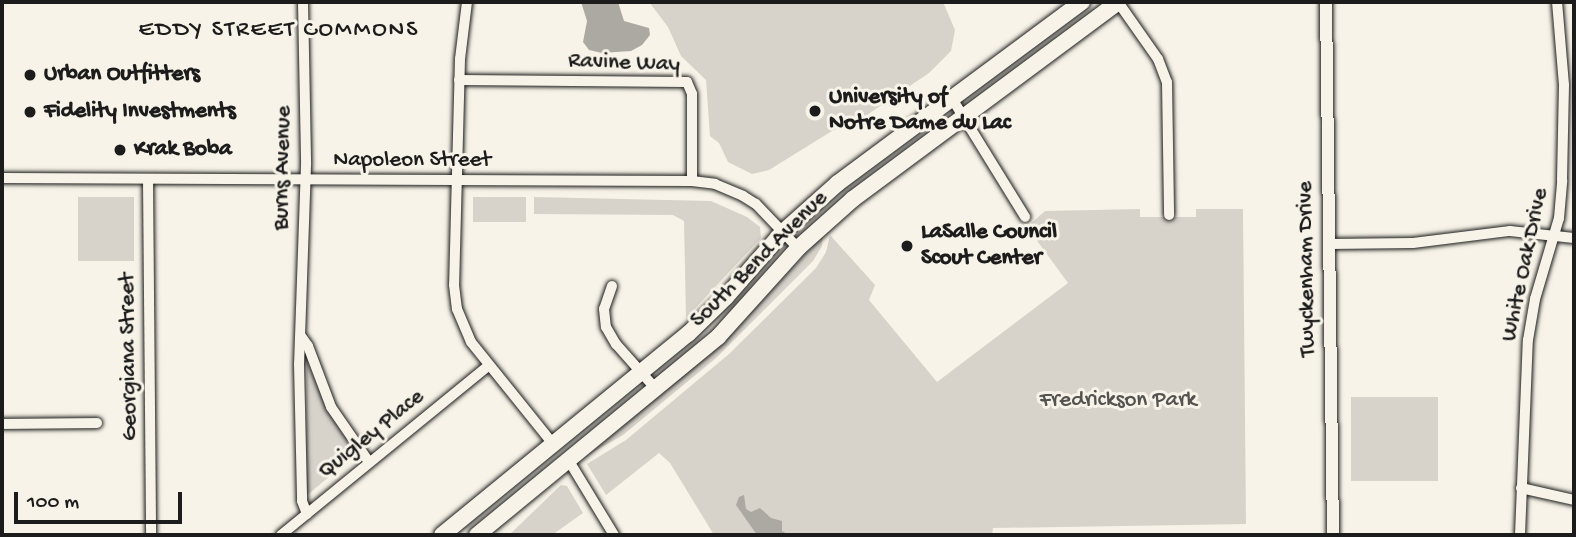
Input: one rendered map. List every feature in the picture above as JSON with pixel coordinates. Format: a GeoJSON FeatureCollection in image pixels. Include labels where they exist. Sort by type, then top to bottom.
{"type":"FeatureCollection","features":[{"type":"Feature","properties":{"kind":"main road","name":"South Bend Avenue"},"geometry":{"type":"LineString","coordinates":[[442,535],[708,316],[783,232],[838,183],[1082,2]]}},
{"type":"Feature","properties":{"kind":"main road","name":"South Bend Avenue"},"geometry":{"type":"LineString","coordinates":[[477,535],[718,337],[798,248],[853,199],[1118,2]]}},
{"type":"Feature","properties":{"kind":"street","name":"Burns Avenue"},"geometry":{"type":"LineString","coordinates":[[303,2],[306,180],[300,335],[302,501],[307,514]]}},
{"type":"Feature","properties":{"kind":"street"},"geometry":{"type":"LineString","coordinates":[[467,2],[459,80],[459,180],[454,285],[457,309],[462,326],[488,366],[553,444]]}},
{"type":"Feature","properties":{"kind":"street"},"geometry":{"type":"LineString","coordinates":[[1118,2],[1158,59],[1167,82],[1169,215]]}},
{"type":"Feature","properties":{"kind":"street","name":"Twyckenham Drive"},"geometry":{"type":"LineString","coordinates":[[1326,2],[1333,535]]}},
{"type":"Feature","properties":{"kind":"street","name":"White Oak Drive"},"geometry":{"type":"LineString","coordinates":[[1520,535],[1528,340],[1535,299],[1559,218],[1565,120],[1557,2]]}},
{"type":"Feature","properties":{"kind":"street","name":"Ravine Way"},"geometry":{"type":"LineString","coordinates":[[459,80],[687,82],[692,94],[692,181]]}},
{"type":"Feature","properties":{"kind":"street"},"geometry":{"type":"LineString","coordinates":[[951,97],[1025,218]]}},
{"type":"Feature","properties":{"kind":"street","name":"Napoleon Street"},"geometry":{"type":"LineString","coordinates":[[2,178],[692,181],[715,184],[743,196],[798,248]]}},
{"type":"Feature","properties":{"kind":"street","name":"Georgiana Street"},"geometry":{"type":"LineString","coordinates":[[148,179],[151,535]]}},
{"type":"Feature","properties":{"kind":"street"},"geometry":{"type":"LineString","coordinates":[[1329,244],[1413,243],[1510,232],[1555,234],[1574,238]]}},
{"type":"Feature","properties":{"kind":"street"},"geometry":{"type":"LineString","coordinates":[[612,286],[604,309],[606,327],[656,389]]}},
{"type":"Feature","properties":{"kind":"street","name":"Burns Avenue"},"geometry":{"type":"LineString","coordinates":[[300,335],[308,346],[331,407],[369,462]]}},
{"type":"Feature","properties":{"kind":"street","name":"Quigley Place"},"geometry":{"type":"LineString","coordinates":[[281,535],[488,366]]}},
{"type":"Feature","properties":{"kind":"street"},"geometry":{"type":"LineString","coordinates":[[2,424],[97,423]]}},
{"type":"Feature","properties":{"kind":"street"},"geometry":{"type":"LineString","coordinates":[[569,461],[614,535]]}},
{"type":"Feature","properties":{"kind":"street"},"geometry":{"type":"LineString","coordinates":[[1521,488],[1574,500]]}},
{"type":"Feature","properties":{"kind":"green space","name":"University of Notre Dame du Lac"},"geometry":{"type":"Polygon","coordinates":[[[649,2],[943,2],[955,30],[951,51],[929,73],[861,119],[832,131],[769,170],[752,174],[728,162],[719,143],[710,136],[706,80],[681,56],[668,27],[649,2]]]}},
{"type":"Feature","properties":{"kind":"green space"},"geometry":{"type":"Polygon","coordinates":[[[78,197],[134,197],[134,261],[78,261],[78,197]]]}},
{"type":"Feature","properties":{"kind":"green space"},"geometry":{"type":"Polygon","coordinates":[[[473,197],[526,197],[526,222],[473,222],[473,197]]]}},
{"type":"Feature","properties":{"kind":"green space"},"geometry":{"type":"Polygon","coordinates":[[[534,197],[711,201],[747,217],[760,227],[761,238],[686,318],[684,221],[673,215],[534,214],[534,197]]]}},
{"type":"Feature","properties":{"kind":"green space","name":"Fredrickson Park"},"geometry":{"type":"Polygon","coordinates":[[[1140,209],[1140,217],[1196,217],[1196,209],[1243,209],[1246,524],[993,528],[992,535],[714,535],[670,463],[659,453],[606,495],[587,464],[626,440],[729,354],[816,268],[826,252],[830,235],[875,285],[869,300],[937,382],[1068,283],[1027,227],[1045,211],[1140,209]]]}},
{"type":"Feature","properties":{"kind":"green space"},"geometry":{"type":"Polygon","coordinates":[[[823,235],[822,246],[813,261],[716,358],[623,435],[585,457],[728,337],[823,235]]]}},
{"type":"Feature","properties":{"kind":"green space"},"geometry":{"type":"Polygon","coordinates":[[[307,362],[331,415],[358,453],[306,496],[307,362]]]}},
{"type":"Feature","properties":{"kind":"green space"},"geometry":{"type":"Polygon","coordinates":[[[1351,397],[1438,397],[1438,481],[1351,481],[1351,397]]]}},
{"type":"Feature","properties":{"kind":"green space"},"geometry":{"type":"Polygon","coordinates":[[[561,485],[567,486],[583,513],[552,535],[509,535],[561,485]]]}},
{"type":"Feature","properties":{"kind":"shaded area"},"geometry":{"type":"Polygon","coordinates":[[[581,2],[618,2],[624,21],[649,28],[650,35],[642,45],[631,51],[602,53],[589,50],[583,42],[587,21],[581,2]]]}},
{"type":"Feature","properties":{"kind":"shaded area"},"geometry":{"type":"Polygon","coordinates":[[[744,495],[746,509],[751,512],[760,508],[771,518],[782,521],[782,531],[789,535],[757,535],[736,505],[739,497],[744,495]]]}},
{"type":"Feature","properties":{"kind":"place","name":"Urban Outfitters"},"geometry":{"type":"Point","coordinates":[30,75]}},
{"type":"Feature","properties":{"kind":"place","name":"University of Notre Dame du Lac"},"geometry":{"type":"Point","coordinates":[815,111]}},
{"type":"Feature","properties":{"kind":"place","name":"Fidelity Investments"},"geometry":{"type":"Point","coordinates":[30,112]}},
{"type":"Feature","properties":{"kind":"place","name":"Krak Boba"},"geometry":{"type":"Point","coordinates":[120,150]}},
{"type":"Feature","properties":{"kind":"place","name":"LaSalle Council Scout Center"},"geometry":{"type":"Point","coordinates":[907,246]}},
{"type":"Feature","properties":{"kind":"district","name":"EDDY STREET COMMONS"},"geometry":{"type":"Point","coordinates":[279,31]}}]}
